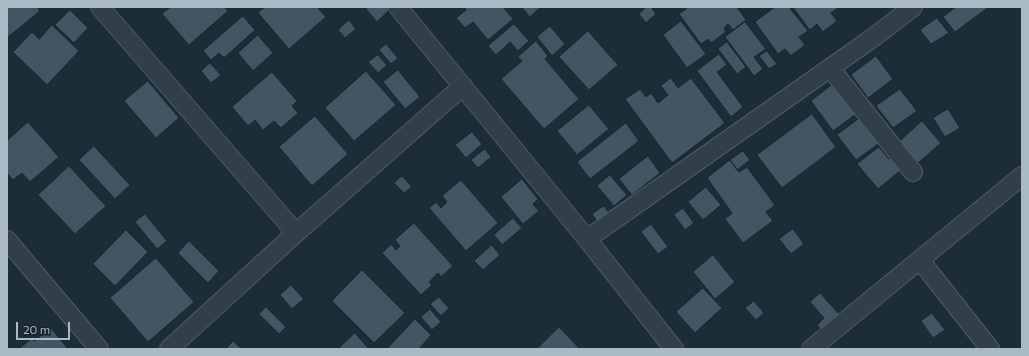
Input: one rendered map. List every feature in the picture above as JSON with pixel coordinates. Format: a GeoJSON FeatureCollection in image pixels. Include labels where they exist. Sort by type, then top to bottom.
{"type":"FeatureCollection","features":[{"type":"Feature","properties":{"kind":"street"},"geometry":{"type":"LineString","coordinates":[[100,7],[296,233]]}},
{"type":"Feature","properties":{"kind":"street"},"geometry":{"type":"LineString","coordinates":[[398,7],[587,239],[674,349]]}},
{"type":"Feature","properties":{"kind":"street"},"geometry":{"type":"LineString","coordinates":[[587,239],[830,68],[913,7]]}},
{"type":"Feature","properties":{"kind":"street"},"geometry":{"type":"LineString","coordinates":[[830,68],[913,172]]}},
{"type":"Feature","properties":{"kind":"street"},"geometry":{"type":"LineString","coordinates":[[169,349],[296,233],[463,86]]}},
{"type":"Feature","properties":{"kind":"street"},"geometry":{"type":"LineString","coordinates":[[811,349],[1022,176]]}},
{"type":"Feature","properties":{"kind":"street"},"geometry":{"type":"LineString","coordinates":[[7,240],[99,349]]}},
{"type":"Feature","properties":{"kind":"street"},"geometry":{"type":"LineString","coordinates":[[920,260],[990,349]]}},
{"type":"Feature","properties":{"kind":"building"},"geometry":{"type":"Polygon","coordinates":[[[7,7],[37,7],[40,11],[8,37],[7,7]]]}},
{"type":"Feature","properties":{"kind":"building"},"geometry":{"type":"Polygon","coordinates":[[[171,7],[224,7],[228,11],[189,45],[162,14],[171,7]]]}},
{"type":"Feature","properties":{"kind":"building"},"geometry":{"type":"Polygon","coordinates":[[[265,7],[317,7],[326,17],[289,49],[258,13],[265,7]]]}},
{"type":"Feature","properties":{"kind":"building"},"geometry":{"type":"Polygon","coordinates":[[[369,7],[388,7],[390,9],[377,22],[366,9],[369,7]]]}},
{"type":"Feature","properties":{"kind":"building"},"geometry":{"type":"Polygon","coordinates":[[[464,7],[503,7],[513,19],[488,40],[473,22],[465,28],[456,18],[466,10],[464,7]]]}},
{"type":"Feature","properties":{"kind":"building"},"geometry":{"type":"Polygon","coordinates":[[[522,7],[541,7],[530,17],[522,7]]]}},
{"type":"Feature","properties":{"kind":"building"},"geometry":{"type":"Polygon","coordinates":[[[646,7],[651,7],[656,14],[646,23],[639,14],[646,7]]]}},
{"type":"Feature","properties":{"kind":"building"},"geometry":{"type":"Polygon","coordinates":[[[685,7],[737,7],[746,20],[733,30],[728,24],[724,28],[726,32],[711,43],[708,39],[701,44],[679,14],[686,9],[685,7]]]}},
{"type":"Feature","properties":{"kind":"building"},"geometry":{"type":"Polygon","coordinates":[[[775,7],[789,7],[808,31],[799,37],[805,45],[791,56],[785,49],[778,54],[755,22],[775,7]]]}},
{"type":"Feature","properties":{"kind":"building"},"geometry":{"type":"Polygon","coordinates":[[[793,7],[838,7],[831,13],[837,21],[823,32],[817,24],[810,30],[793,7]]]}},
{"type":"Feature","properties":{"kind":"building"},"geometry":{"type":"Polygon","coordinates":[[[956,7],[989,7],[955,32],[943,17],[956,7]]]}},
{"type":"Feature","properties":{"kind":"building"},"geometry":{"type":"Polygon","coordinates":[[[70,10],[88,28],[74,43],[55,25],[70,10]]]}},
{"type":"Feature","properties":{"kind":"building"},"geometry":{"type":"Polygon","coordinates":[[[243,16],[255,30],[224,58],[219,53],[211,60],[203,51],[243,16]]]}},
{"type":"Feature","properties":{"kind":"building"},"geometry":{"type":"Polygon","coordinates":[[[937,18],[949,33],[931,44],[920,30],[937,18]]]}},
{"type":"Feature","properties":{"kind":"building"},"geometry":{"type":"Polygon","coordinates":[[[349,20],[356,29],[345,38],[338,30],[349,20]]]}},
{"type":"Feature","properties":{"kind":"building"},"geometry":{"type":"Polygon","coordinates":[[[681,21],[706,54],[687,68],[663,35],[681,21]]]}},
{"type":"Feature","properties":{"kind":"building"},"geometry":{"type":"Polygon","coordinates":[[[745,22],[766,49],[754,57],[763,69],[754,76],[725,37],[745,22]]]}},
{"type":"Feature","properties":{"kind":"building"},"geometry":{"type":"Polygon","coordinates":[[[514,24],[529,41],[518,51],[510,42],[496,55],[488,46],[514,24]]]}},
{"type":"Feature","properties":{"kind":"building"},"geometry":{"type":"Polygon","coordinates":[[[52,25],[79,51],[47,85],[13,52],[32,32],[39,39],[52,25]]]}},
{"type":"Feature","properties":{"kind":"building"},"geometry":{"type":"Polygon","coordinates":[[[550,26],[565,44],[552,56],[537,37],[550,26]]]}},
{"type":"Feature","properties":{"kind":"building"},"geometry":{"type":"Polygon","coordinates":[[[588,31],[618,65],[589,90],[559,57],[588,31]]]}},
{"type":"Feature","properties":{"kind":"building"},"geometry":{"type":"Polygon","coordinates":[[[258,35],[273,53],[253,71],[238,53],[258,35]]]}},
{"type":"Feature","properties":{"kind":"building"},"geometry":{"type":"Polygon","coordinates":[[[536,41],[548,56],[545,59],[579,99],[544,129],[501,79],[522,61],[518,57],[536,41]]]}},
{"type":"Feature","properties":{"kind":"building"},"geometry":{"type":"Polygon","coordinates":[[[727,42],[746,67],[737,74],[718,49],[727,42]]]}},
{"type":"Feature","properties":{"kind":"building"},"geometry":{"type":"Polygon","coordinates":[[[386,44],[398,58],[391,64],[379,50],[386,44]]]}},
{"type":"Feature","properties":{"kind":"building"},"geometry":{"type":"Polygon","coordinates":[[[767,51],[777,64],[769,69],[759,56],[767,51]]]}},
{"type":"Feature","properties":{"kind":"building"},"geometry":{"type":"Polygon","coordinates":[[[719,54],[727,65],[717,72],[743,107],[731,117],[697,71],[719,54]]]}},
{"type":"Feature","properties":{"kind":"building"},"geometry":{"type":"Polygon","coordinates":[[[378,55],[387,65],[378,73],[368,62],[378,55]]]}},
{"type":"Feature","properties":{"kind":"building"},"geometry":{"type":"Polygon","coordinates":[[[876,56],[893,79],[868,98],[851,75],[876,56]]]}},
{"type":"Feature","properties":{"kind":"building"},"geometry":{"type":"Polygon","coordinates":[[[210,63],[221,75],[211,83],[201,71],[210,63]]]}},
{"type":"Feature","properties":{"kind":"building"},"geometry":{"type":"Polygon","coordinates":[[[398,70],[420,97],[405,109],[383,82],[398,70]]]}},
{"type":"Feature","properties":{"kind":"building"},"geometry":{"type":"Polygon","coordinates":[[[366,71],[396,105],[354,141],[325,108],[366,71]]]}},
{"type":"Feature","properties":{"kind":"building"},"geometry":{"type":"Polygon","coordinates":[[[272,72],[297,101],[292,106],[298,113],[281,128],[274,121],[263,130],[255,120],[248,126],[232,107],[272,72]]]}},
{"type":"Feature","properties":{"kind":"building"},"geometry":{"type":"Polygon","coordinates":[[[671,78],[678,88],[691,78],[725,123],[672,163],[625,99],[640,89],[646,97],[651,93],[658,103],[668,95],[661,86],[671,78]]]}},
{"type":"Feature","properties":{"kind":"building"},"geometry":{"type":"Polygon","coordinates":[[[148,81],[179,118],[156,138],[124,101],[148,81]]]}},
{"type":"Feature","properties":{"kind":"building"},"geometry":{"type":"Polygon","coordinates":[[[833,84],[856,114],[833,131],[811,101],[833,84]]]}},
{"type":"Feature","properties":{"kind":"building"},"geometry":{"type":"Polygon","coordinates":[[[900,89],[917,111],[893,128],[876,106],[900,89]]]}},
{"type":"Feature","properties":{"kind":"building"},"geometry":{"type":"Polygon","coordinates":[[[589,105],[609,129],[577,155],[557,131],[589,105]]]}},
{"type":"Feature","properties":{"kind":"building"},"geometry":{"type":"Polygon","coordinates":[[[948,109],[960,128],[945,137],[933,118],[948,109]]]}},
{"type":"Feature","properties":{"kind":"building"},"geometry":{"type":"Polygon","coordinates":[[[812,114],[836,147],[782,188],[757,155],[812,114]]]}},
{"type":"Feature","properties":{"kind":"building"},"geometry":{"type":"Polygon","coordinates":[[[315,116],[348,154],[312,186],[279,147],[315,116]]]}},
{"type":"Feature","properties":{"kind":"building"},"geometry":{"type":"Polygon","coordinates":[[[861,117],[880,143],[856,160],[837,135],[861,117]]]}},
{"type":"Feature","properties":{"kind":"building"},"geometry":{"type":"Polygon","coordinates":[[[922,121],[941,143],[918,163],[900,141],[922,121]]]}},
{"type":"Feature","properties":{"kind":"building"},"geometry":{"type":"Polygon","coordinates":[[[28,122],[59,157],[30,182],[22,173],[13,180],[7,173],[7,141],[28,122]]]}},
{"type":"Feature","properties":{"kind":"building"},"geometry":{"type":"Polygon","coordinates":[[[626,123],[639,141],[590,179],[577,162],[626,123]]]}},
{"type":"Feature","properties":{"kind":"building"},"geometry":{"type":"Polygon","coordinates":[[[472,132],[482,144],[466,158],[455,145],[472,132]]]}},
{"type":"Feature","properties":{"kind":"building"},"geometry":{"type":"Polygon","coordinates":[[[94,146],[130,185],[115,199],[79,160],[94,146]]]}},
{"type":"Feature","properties":{"kind":"building"},"geometry":{"type":"Polygon","coordinates":[[[879,147],[889,159],[891,157],[901,170],[878,189],[857,164],[879,147]]]}},
{"type":"Feature","properties":{"kind":"building"},"geometry":{"type":"Polygon","coordinates":[[[485,149],[491,157],[478,168],[471,160],[485,149]]]}},
{"type":"Feature","properties":{"kind":"building"},"geometry":{"type":"Polygon","coordinates":[[[743,151],[750,160],[737,170],[730,160],[743,151]]]}},
{"type":"Feature","properties":{"kind":"building"},"geometry":{"type":"Polygon","coordinates":[[[648,156],[660,173],[632,195],[619,179],[648,156]]]}},
{"type":"Feature","properties":{"kind":"building"},"geometry":{"type":"Polygon","coordinates":[[[730,160],[739,172],[747,167],[775,205],[766,212],[773,221],[743,243],[725,219],[732,213],[707,178],[730,160]]]}},
{"type":"Feature","properties":{"kind":"building"},"geometry":{"type":"Polygon","coordinates":[[[69,166],[106,206],[75,234],[38,195],[69,166]]]}},
{"type":"Feature","properties":{"kind":"building"},"geometry":{"type":"Polygon","coordinates":[[[610,175],[627,195],[614,206],[597,186],[610,175]]]}},
{"type":"Feature","properties":{"kind":"building"},"geometry":{"type":"Polygon","coordinates":[[[402,176],[412,187],[404,193],[394,183],[402,176]]]}},
{"type":"Feature","properties":{"kind":"building"},"geometry":{"type":"Polygon","coordinates":[[[522,179],[538,199],[533,204],[539,211],[523,224],[501,197],[522,179]]]}},
{"type":"Feature","properties":{"kind":"building"},"geometry":{"type":"Polygon","coordinates":[[[461,180],[498,223],[466,251],[429,208],[436,202],[441,208],[447,202],[442,196],[461,180]]]}},
{"type":"Feature","properties":{"kind":"building"},"geometry":{"type":"Polygon","coordinates":[[[706,187],[721,205],[703,220],[688,202],[706,187]]]}},
{"type":"Feature","properties":{"kind":"building"},"geometry":{"type":"Polygon","coordinates":[[[604,206],[611,215],[599,224],[592,214],[604,206]]]}},
{"type":"Feature","properties":{"kind":"building"},"geometry":{"type":"Polygon","coordinates":[[[683,208],[694,223],[685,230],[674,215],[683,208]]]}},
{"type":"Feature","properties":{"kind":"building"},"geometry":{"type":"Polygon","coordinates":[[[145,214],[167,241],[157,249],[135,222],[145,214]]]}},
{"type":"Feature","properties":{"kind":"building"},"geometry":{"type":"Polygon","coordinates":[[[513,218],[522,228],[502,245],[494,235],[513,218]]]}},
{"type":"Feature","properties":{"kind":"building"},"geometry":{"type":"Polygon","coordinates":[[[414,223],[453,266],[441,277],[438,273],[429,282],[432,285],[421,295],[382,253],[391,244],[396,250],[400,246],[395,240],[414,223]]]}},
{"type":"Feature","properties":{"kind":"building"},"geometry":{"type":"Polygon","coordinates":[[[651,224],[668,247],[658,254],[641,232],[651,224]]]}},
{"type":"Feature","properties":{"kind":"building"},"geometry":{"type":"Polygon","coordinates":[[[793,229],[804,244],[791,254],[779,239],[793,229]]]}},
{"type":"Feature","properties":{"kind":"building"},"geometry":{"type":"Polygon","coordinates":[[[126,230],[148,252],[115,286],[93,264],[126,230]]]}},
{"type":"Feature","properties":{"kind":"building"},"geometry":{"type":"Polygon","coordinates":[[[189,241],[219,271],[208,283],[178,253],[189,241]]]}},
{"type":"Feature","properties":{"kind":"building"},"geometry":{"type":"Polygon","coordinates":[[[492,245],[500,255],[483,270],[474,261],[492,245]]]}},
{"type":"Feature","properties":{"kind":"building"},"geometry":{"type":"Polygon","coordinates":[[[713,255],[735,282],[715,299],[693,272],[713,255]]]}},
{"type":"Feature","properties":{"kind":"building"},"geometry":{"type":"Polygon","coordinates":[[[156,258],[194,302],[148,342],[110,298],[156,258]]]}},
{"type":"Feature","properties":{"kind":"building"},"geometry":{"type":"Polygon","coordinates":[[[362,270],[405,313],[374,343],[332,301],[362,270]]]}},
{"type":"Feature","properties":{"kind":"building"},"geometry":{"type":"Polygon","coordinates":[[[291,285],[304,299],[292,309],[280,295],[291,285]]]}},
{"type":"Feature","properties":{"kind":"building"},"geometry":{"type":"Polygon","coordinates":[[[703,288],[722,308],[695,333],[676,312],[703,288]]]}},
{"type":"Feature","properties":{"kind":"building"},"geometry":{"type":"Polygon","coordinates":[[[820,293],[842,317],[824,333],[817,325],[824,318],[810,302],[820,293]]]}},
{"type":"Feature","properties":{"kind":"building"},"geometry":{"type":"Polygon","coordinates":[[[439,297],[449,308],[441,316],[430,304],[439,297]]]}},
{"type":"Feature","properties":{"kind":"building"},"geometry":{"type":"Polygon","coordinates":[[[754,301],[764,313],[756,320],[745,308],[754,301]]]}},
{"type":"Feature","properties":{"kind":"building"},"geometry":{"type":"Polygon","coordinates":[[[266,307],[286,327],[279,334],[259,314],[266,307]]]}},
{"type":"Feature","properties":{"kind":"building"},"geometry":{"type":"Polygon","coordinates":[[[430,309],[441,322],[432,330],[421,317],[430,309]]]}},
{"type":"Feature","properties":{"kind":"building"},"geometry":{"type":"Polygon","coordinates":[[[932,313],[945,330],[933,338],[921,321],[932,313]]]}},
{"type":"Feature","properties":{"kind":"building"},"geometry":{"type":"Polygon","coordinates":[[[415,319],[431,335],[419,349],[387,349],[415,319]]]}},
{"type":"Feature","properties":{"kind":"building"},"geometry":{"type":"Polygon","coordinates":[[[559,327],[580,349],[537,349],[559,327]]]}},
{"type":"Feature","properties":{"kind":"building"},"geometry":{"type":"Polygon","coordinates":[[[51,328],[68,349],[19,349],[32,338],[34,341],[51,328]]]}},
{"type":"Feature","properties":{"kind":"building"},"geometry":{"type":"Polygon","coordinates":[[[355,333],[369,349],[338,349],[355,333]]]}},
{"type":"Feature","properties":{"kind":"building"},"geometry":{"type":"Polygon","coordinates":[[[233,341],[242,349],[226,349],[233,341]]]}}]}
